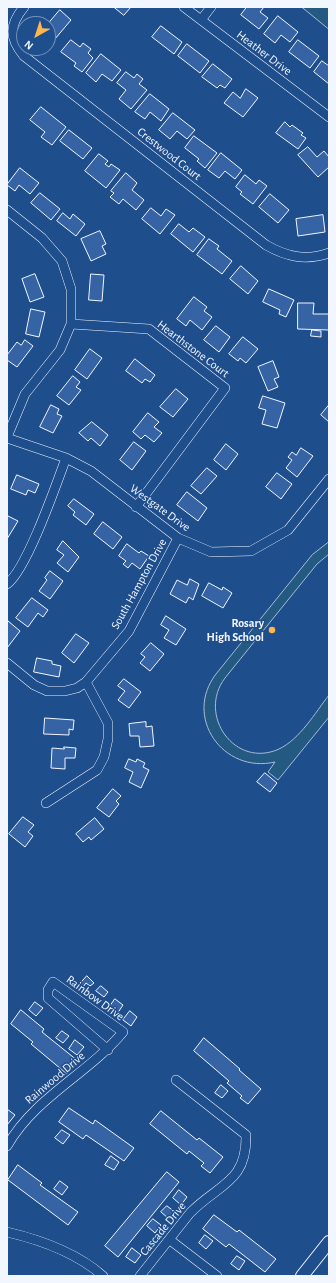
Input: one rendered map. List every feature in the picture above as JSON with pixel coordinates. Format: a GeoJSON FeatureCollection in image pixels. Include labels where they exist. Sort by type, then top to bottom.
{"type":"FeatureCollection","features":[{"type":"Feature","properties":{"kind":"street","name":"Crestwood Court"},"geometry":{"type":"LineString","coordinates":[[24,7],[13,25],[13,34],[16,46],[24,56],[266,245],[279,253],[295,257],[312,258],[329,253]]}},
{"type":"Feature","properties":{"kind":"street","name":"Heather Drive"},"geometry":{"type":"LineString","coordinates":[[184,7],[329,117]]}},
{"type":"Feature","properties":{"kind":"street"},"geometry":{"type":"LineString","coordinates":[[201,20],[211,7]]}},
{"type":"Feature","properties":{"kind":"street"},"geometry":{"type":"LineString","coordinates":[[7,210],[42,238],[62,261],[71,289],[71,324],[60,350],[25,394],[7,438]]}},
{"type":"Feature","properties":{"kind":"street","name":"Hearthstone Court"},"geometry":{"type":"LineString","coordinates":[[71,324],[149,329],[225,388],[136,507]]}},
{"type":"Feature","properties":{"kind":"street","name":"Westgate Drive"},"geometry":{"type":"LineString","coordinates":[[7,438],[66,458],[91,471],[178,538],[211,552],[251,551],[288,530],[329,479]]}},
{"type":"Feature","properties":{"kind":"street"},"geometry":{"type":"LineString","coordinates":[[7,584],[11,581],[25,559],[66,458]]}},
{"type":"Feature","properties":{"kind":"street","name":"South Hampton Drive"},"geometry":{"type":"LineString","coordinates":[[7,663],[34,685],[47,691],[65,692],[86,682],[129,631],[178,538]]}},
{"type":"Feature","properties":{"kind":"street"},"geometry":{"type":"LineString","coordinates":[[46,804],[97,770],[104,757],[108,739],[108,723],[86,682]]}},
{"type":"Feature","properties":{"kind":"street","name":"Rainbow Drive"},"geometry":{"type":"LineString","coordinates":[[108,1050],[48,998],[48,990],[53,982],[123,1032]]}},
{"type":"Feature","properties":{"kind":"street","name":"Rainwood Drive"},"geometry":{"type":"LineString","coordinates":[[7,1146],[21,1125],[47,1098],[108,1050],[123,1032]]}},
{"type":"Feature","properties":{"kind":"street","name":"Cascade Drive"},"geometry":{"type":"LineString","coordinates":[[140,1276],[198,1204],[224,1186],[239,1171],[246,1151],[246,1135],[176,1080]]}},
{"type":"Feature","properties":{"kind":"street"},"geometry":{"type":"LineString","coordinates":[[7,1232],[34,1238],[68,1253],[103,1276]]}},
{"type":"Feature","properties":{"kind":"street"},"geometry":{"type":"LineString","coordinates":[[170,1240],[217,1276]]}},
{"type":"Feature","properties":{"kind":"street"},"geometry":{"type":"LineString","coordinates":[[302,1276],[329,1242]]}},
{"type":"Feature","properties":{"kind":"shaded area"},"geometry":{"type":"Polygon","coordinates":[[[302,7],[329,7],[329,29],[302,7]]]}},
{"type":"Feature","properties":{"kind":"shaded area"},"geometry":{"type":"Polygon","coordinates":[[[329,542],[329,554],[317,564],[225,678],[217,692],[215,708],[218,722],[225,735],[235,745],[248,752],[263,753],[279,749],[294,739],[307,725],[329,695],[329,717],[278,780],[268,772],[275,762],[256,763],[239,759],[225,751],[214,739],[206,724],[204,708],[207,691],[216,674],[312,555],[329,542]]]}},
{"type":"Feature","properties":{"kind":"building"},"geometry":{"type":"Polygon","coordinates":[[[114,7],[131,7],[124,15],[114,7]]]}},
{"type":"Feature","properties":{"kind":"building"},"geometry":{"type":"Polygon","coordinates":[[[247,7],[264,7],[260,12],[268,18],[259,29],[241,15],[247,7]]]}},
{"type":"Feature","properties":{"kind":"building"},"geometry":{"type":"Polygon","coordinates":[[[60,10],[71,20],[56,38],[56,16],[60,10]]]}},
{"type":"Feature","properties":{"kind":"building"},"geometry":{"type":"Polygon","coordinates":[[[278,16],[298,32],[290,42],[281,35],[275,43],[264,34],[278,16]]]}},
{"type":"Feature","properties":{"kind":"building"},"geometry":{"type":"Polygon","coordinates":[[[161,26],[182,42],[174,54],[152,37],[161,26]]]}},
{"type":"Feature","properties":{"kind":"building"},"geometry":{"type":"Polygon","coordinates":[[[71,40],[80,47],[83,43],[91,49],[88,53],[93,58],[82,72],[74,66],[76,63],[61,52],[71,40]]]}},
{"type":"Feature","properties":{"kind":"building"},"geometry":{"type":"Polygon","coordinates":[[[298,40],[319,56],[310,68],[289,52],[298,40]]]}},
{"type":"Feature","properties":{"kind":"building"},"geometry":{"type":"Polygon","coordinates":[[[187,44],[209,61],[200,73],[178,56],[187,44]]]}},
{"type":"Feature","properties":{"kind":"building"},"geometry":{"type":"Polygon","coordinates":[[[101,54],[121,70],[112,81],[102,74],[96,82],[86,73],[101,54]]]}},
{"type":"Feature","properties":{"kind":"building"},"geometry":{"type":"Polygon","coordinates":[[[322,61],[329,66],[329,84],[314,72],[322,61]]]}},
{"type":"Feature","properties":{"kind":"building"},"geometry":{"type":"Polygon","coordinates":[[[213,64],[232,79],[225,88],[220,85],[217,88],[202,77],[213,64]]]}},
{"type":"Feature","properties":{"kind":"building"},"geometry":{"type":"Polygon","coordinates":[[[126,72],[134,78],[137,74],[143,79],[139,84],[147,90],[131,109],[119,99],[126,90],[117,83],[126,72]]]}},
{"type":"Feature","properties":{"kind":"building"},"geometry":{"type":"Polygon","coordinates":[[[246,89],[258,98],[243,117],[224,103],[233,92],[240,98],[246,89]]]}},
{"type":"Feature","properties":{"kind":"building"},"geometry":{"type":"Polygon","coordinates":[[[150,94],[169,109],[161,121],[150,112],[145,119],[135,112],[150,94]]]}},
{"type":"Feature","properties":{"kind":"building"},"geometry":{"type":"Polygon","coordinates":[[[41,107],[66,127],[52,145],[41,137],[45,132],[30,120],[41,107]]]}},
{"type":"Feature","properties":{"kind":"building"},"geometry":{"type":"Polygon","coordinates":[[[173,113],[195,130],[187,139],[177,131],[170,139],[159,130],[173,113]]]}},
{"type":"Feature","properties":{"kind":"building"},"geometry":{"type":"Polygon","coordinates":[[[285,122],[290,127],[292,125],[303,133],[301,135],[306,138],[298,149],[276,133],[285,122]]]}},
{"type":"Feature","properties":{"kind":"building"},"geometry":{"type":"Polygon","coordinates":[[[69,130],[92,148],[83,159],[60,141],[69,130]]]}},
{"type":"Feature","properties":{"kind":"building"},"geometry":{"type":"Polygon","coordinates":[[[194,136],[217,153],[205,168],[197,161],[199,159],[185,148],[194,136]]]}},
{"type":"Feature","properties":{"kind":"building"},"geometry":{"type":"Polygon","coordinates":[[[308,147],[317,157],[324,151],[329,157],[329,167],[318,177],[298,155],[308,147]]]}},
{"type":"Feature","properties":{"kind":"building"},"geometry":{"type":"Polygon","coordinates":[[[221,153],[242,170],[235,179],[225,171],[219,178],[208,170],[221,153]]]}},
{"type":"Feature","properties":{"kind":"building"},"geometry":{"type":"Polygon","coordinates":[[[99,154],[108,161],[105,164],[109,167],[111,164],[120,170],[106,188],[85,171],[99,154]]]}},
{"type":"Feature","properties":{"kind":"building"},"geometry":{"type":"Polygon","coordinates":[[[20,168],[39,183],[30,194],[19,185],[15,191],[7,185],[20,168]]]}},
{"type":"Feature","properties":{"kind":"building"},"geometry":{"type":"Polygon","coordinates":[[[126,173],[137,183],[132,190],[144,200],[136,210],[123,199],[119,204],[110,197],[114,193],[111,191],[126,173]]]}},
{"type":"Feature","properties":{"kind":"building"},"geometry":{"type":"Polygon","coordinates":[[[245,175],[256,184],[259,180],[267,186],[253,204],[240,194],[242,192],[236,187],[245,175]]]}},
{"type":"Feature","properties":{"kind":"building"},"geometry":{"type":"Polygon","coordinates":[[[40,193],[60,209],[51,220],[31,203],[40,193]]]}},
{"type":"Feature","properties":{"kind":"building"},"geometry":{"type":"Polygon","coordinates":[[[270,194],[289,210],[278,223],[259,207],[270,194]]]}},
{"type":"Feature","properties":{"kind":"building"},"geometry":{"type":"Polygon","coordinates":[[[151,208],[161,216],[166,209],[175,215],[160,234],[142,219],[151,208]]]}},
{"type":"Feature","properties":{"kind":"building"},"geometry":{"type":"Polygon","coordinates":[[[63,213],[70,219],[73,214],[85,224],[76,236],[57,221],[63,213]]]}},
{"type":"Feature","properties":{"kind":"building"},"geometry":{"type":"Polygon","coordinates":[[[323,215],[325,232],[298,236],[296,219],[323,215]]]}},
{"type":"Feature","properties":{"kind":"building"},"geometry":{"type":"Polygon","coordinates":[[[179,224],[189,232],[193,228],[205,237],[193,252],[171,234],[179,224]]]}},
{"type":"Feature","properties":{"kind":"building"},"geometry":{"type":"Polygon","coordinates":[[[100,231],[106,244],[102,246],[106,254],[91,261],[81,239],[100,231]]]}},
{"type":"Feature","properties":{"kind":"building"},"geometry":{"type":"Polygon","coordinates":[[[209,239],[219,246],[217,249],[232,261],[222,274],[197,255],[209,239]]]}},
{"type":"Feature","properties":{"kind":"building"},"geometry":{"type":"Polygon","coordinates":[[[241,266],[258,281],[248,294],[230,279],[241,266]]]}},
{"type":"Feature","properties":{"kind":"building"},"geometry":{"type":"Polygon","coordinates":[[[35,274],[44,297],[30,302],[22,279],[35,274]]]}},
{"type":"Feature","properties":{"kind":"building"},"geometry":{"type":"Polygon","coordinates":[[[91,274],[104,275],[102,301],[89,300],[91,274]]]}},
{"type":"Feature","properties":{"kind":"building"},"geometry":{"type":"Polygon","coordinates":[[[269,289],[294,300],[286,317],[279,314],[280,310],[263,302],[269,289]]]}},
{"type":"Feature","properties":{"kind":"building"},"geometry":{"type":"Polygon","coordinates":[[[194,297],[207,307],[204,311],[212,317],[202,330],[190,320],[186,326],[177,319],[194,297]]]}},
{"type":"Feature","properties":{"kind":"building"},"geometry":{"type":"Polygon","coordinates":[[[298,303],[314,303],[313,314],[329,314],[329,330],[298,329],[298,303]]]}},
{"type":"Feature","properties":{"kind":"building"},"geometry":{"type":"Polygon","coordinates":[[[31,309],[45,312],[39,337],[26,334],[31,309]]]}},
{"type":"Feature","properties":{"kind":"building"},"geometry":{"type":"Polygon","coordinates":[[[216,326],[230,337],[219,352],[204,340],[216,326]]]}},
{"type":"Feature","properties":{"kind":"building"},"geometry":{"type":"Polygon","coordinates":[[[312,330],[321,331],[321,337],[311,336],[312,330]]]}},
{"type":"Feature","properties":{"kind":"building"},"geometry":{"type":"Polygon","coordinates":[[[243,337],[258,349],[246,363],[240,358],[238,361],[229,354],[243,337]]]}},
{"type":"Feature","properties":{"kind":"building"},"geometry":{"type":"Polygon","coordinates":[[[25,340],[33,346],[17,367],[7,360],[7,355],[17,342],[21,345],[25,340]]]}},
{"type":"Feature","properties":{"kind":"building"},"geometry":{"type":"Polygon","coordinates":[[[90,349],[102,358],[87,379],[75,370],[90,349]]]}},
{"type":"Feature","properties":{"kind":"building"},"geometry":{"type":"Polygon","coordinates":[[[135,359],[155,375],[150,382],[145,379],[142,383],[126,371],[135,359]]]}},
{"type":"Feature","properties":{"kind":"building"},"geometry":{"type":"Polygon","coordinates":[[[273,361],[279,377],[274,379],[278,387],[268,391],[258,367],[273,361]]]}},
{"type":"Feature","properties":{"kind":"building"},"geometry":{"type":"Polygon","coordinates":[[[73,376],[80,382],[76,387],[81,390],[69,405],[57,396],[73,376]]]}},
{"type":"Feature","properties":{"kind":"building"},"geometry":{"type":"Polygon","coordinates":[[[176,389],[188,399],[173,417],[160,407],[176,389]]]}},
{"type":"Feature","properties":{"kind":"building"},"geometry":{"type":"Polygon","coordinates":[[[263,396],[285,403],[277,428],[262,424],[266,410],[259,408],[263,396]]]}},
{"type":"Feature","properties":{"kind":"building"},"geometry":{"type":"Polygon","coordinates":[[[51,405],[59,409],[57,414],[62,416],[53,433],[40,427],[51,405]]]}},
{"type":"Feature","properties":{"kind":"building"},"geometry":{"type":"Polygon","coordinates":[[[329,405],[329,422],[321,415],[329,405]]]}},
{"type":"Feature","properties":{"kind":"building"},"geometry":{"type":"Polygon","coordinates":[[[148,413],[159,422],[154,427],[162,433],[154,442],[145,435],[141,439],[133,432],[148,413]]]}},
{"type":"Feature","properties":{"kind":"building"},"geometry":{"type":"Polygon","coordinates":[[[92,422],[108,435],[100,446],[91,438],[88,441],[79,433],[92,422]]]}},
{"type":"Feature","properties":{"kind":"building"},"geometry":{"type":"Polygon","coordinates":[[[134,442],[146,451],[132,470],[120,460],[134,442]]]}},
{"type":"Feature","properties":{"kind":"building"},"geometry":{"type":"Polygon","coordinates":[[[226,444],[238,454],[226,470],[214,460],[226,444]]]}},
{"type":"Feature","properties":{"kind":"building"},"geometry":{"type":"Polygon","coordinates":[[[301,448],[313,456],[297,477],[286,468],[292,460],[288,457],[292,452],[296,455],[301,448]]]}},
{"type":"Feature","properties":{"kind":"building"},"geometry":{"type":"Polygon","coordinates":[[[207,468],[217,476],[201,494],[191,486],[207,468]]]}},
{"type":"Feature","properties":{"kind":"building"},"geometry":{"type":"Polygon","coordinates":[[[277,473],[292,484],[281,499],[266,487],[277,473]]]}},
{"type":"Feature","properties":{"kind":"building"},"geometry":{"type":"Polygon","coordinates":[[[17,475],[39,484],[35,493],[28,490],[26,495],[11,489],[17,475]]]}},
{"type":"Feature","properties":{"kind":"building"},"geometry":{"type":"Polygon","coordinates":[[[187,492],[207,508],[198,521],[177,505],[187,492]]]}},
{"type":"Feature","properties":{"kind":"building"},"geometry":{"type":"Polygon","coordinates":[[[74,499],[94,514],[86,525],[73,515],[75,512],[68,506],[74,499]]]}},
{"type":"Feature","properties":{"kind":"building"},"geometry":{"type":"Polygon","coordinates":[[[8,516],[18,521],[7,539],[7,517],[8,516]]]}},
{"type":"Feature","properties":{"kind":"building"},"geometry":{"type":"Polygon","coordinates":[[[103,522],[122,537],[113,549],[94,534],[103,522]]]}},
{"type":"Feature","properties":{"kind":"building"},"geometry":{"type":"Polygon","coordinates":[[[63,541],[79,557],[68,572],[57,563],[64,555],[57,550],[63,541]]]}},
{"type":"Feature","properties":{"kind":"building"},"geometry":{"type":"Polygon","coordinates":[[[127,544],[139,553],[141,551],[149,556],[140,569],[132,563],[128,568],[123,564],[126,561],[119,556],[127,544]]]}},
{"type":"Feature","properties":{"kind":"building"},"geometry":{"type":"Polygon","coordinates":[[[50,571],[63,581],[50,599],[39,591],[47,580],[45,578],[50,571]]]}},
{"type":"Feature","properties":{"kind":"building"},"geometry":{"type":"Polygon","coordinates":[[[190,579],[199,584],[193,600],[189,597],[186,603],[170,594],[177,580],[187,585],[190,579]]]}},
{"type":"Feature","properties":{"kind":"building"},"geometry":{"type":"Polygon","coordinates":[[[209,583],[222,590],[223,587],[232,593],[223,608],[202,596],[209,583]]]}},
{"type":"Feature","properties":{"kind":"building"},"geometry":{"type":"Polygon","coordinates":[[[32,598],[48,610],[43,617],[38,613],[28,627],[16,618],[32,598]]]}},
{"type":"Feature","properties":{"kind":"building"},"geometry":{"type":"Polygon","coordinates":[[[166,616],[186,629],[176,645],[164,638],[169,630],[161,625],[166,616]]]}},
{"type":"Feature","properties":{"kind":"building"},"geometry":{"type":"Polygon","coordinates":[[[8,621],[20,631],[7,648],[7,622],[8,621]]]}},
{"type":"Feature","properties":{"kind":"building"},"geometry":{"type":"Polygon","coordinates":[[[76,634],[89,643],[74,663],[62,653],[76,634]]]}},
{"type":"Feature","properties":{"kind":"building"},"geometry":{"type":"Polygon","coordinates":[[[151,643],[164,654],[150,671],[140,663],[145,657],[141,654],[151,643]]]}},
{"type":"Feature","properties":{"kind":"building"},"geometry":{"type":"Polygon","coordinates":[[[37,658],[52,661],[52,664],[61,666],[59,677],[34,672],[37,658]]]}},
{"type":"Feature","properties":{"kind":"building"},"geometry":{"type":"Polygon","coordinates":[[[124,679],[141,692],[129,708],[118,700],[125,691],[118,686],[124,679]]]}},
{"type":"Feature","properties":{"kind":"building"},"geometry":{"type":"Polygon","coordinates":[[[45,718],[74,720],[73,730],[69,729],[69,735],[44,734],[45,718]]]}},
{"type":"Feature","properties":{"kind":"building"},"geometry":{"type":"Polygon","coordinates":[[[146,722],[146,727],[152,726],[154,746],[140,747],[139,736],[130,736],[129,724],[146,722]]]}},
{"type":"Feature","properties":{"kind":"building"},"geometry":{"type":"Polygon","coordinates":[[[64,747],[76,748],[75,758],[65,758],[65,769],[51,768],[52,748],[64,749],[64,747]]]}},
{"type":"Feature","properties":{"kind":"building"},"geometry":{"type":"Polygon","coordinates":[[[129,759],[136,762],[137,759],[145,763],[143,767],[149,770],[141,788],[129,782],[133,772],[125,768],[129,759]]]}},
{"type":"Feature","properties":{"kind":"building"},"geometry":{"type":"Polygon","coordinates":[[[265,773],[277,783],[270,792],[257,782],[265,773]]]}},
{"type":"Feature","properties":{"kind":"building"},"geometry":{"type":"Polygon","coordinates":[[[113,789],[121,796],[116,801],[119,804],[109,817],[97,808],[113,789]]]}},
{"type":"Feature","properties":{"kind":"building"},"geometry":{"type":"Polygon","coordinates":[[[23,817],[34,825],[28,832],[33,836],[25,847],[9,834],[23,817]]]}},
{"type":"Feature","properties":{"kind":"building"},"geometry":{"type":"Polygon","coordinates":[[[95,818],[104,829],[91,840],[89,837],[83,842],[76,834],[95,818]]]}},
{"type":"Feature","properties":{"kind":"building"},"geometry":{"type":"Polygon","coordinates":[[[87,976],[94,983],[90,986],[86,983],[83,987],[80,984],[87,976]]]}},
{"type":"Feature","properties":{"kind":"building"},"geometry":{"type":"Polygon","coordinates":[[[101,986],[108,992],[104,997],[96,991],[101,986]]]}},
{"type":"Feature","properties":{"kind":"building"},"geometry":{"type":"Polygon","coordinates":[[[115,999],[123,1005],[117,1014],[109,1008],[115,999]]]}},
{"type":"Feature","properties":{"kind":"building"},"geometry":{"type":"Polygon","coordinates":[[[35,1002],[43,1008],[36,1016],[29,1010],[35,1002]]]}},
{"type":"Feature","properties":{"kind":"building"},"geometry":{"type":"Polygon","coordinates":[[[21,1010],[44,1029],[42,1032],[78,1061],[67,1074],[31,1044],[33,1042],[11,1024],[21,1010]]]}},
{"type":"Feature","properties":{"kind":"building"},"geometry":{"type":"Polygon","coordinates":[[[130,1011],[137,1017],[131,1026],[123,1020],[130,1011]]]}},
{"type":"Feature","properties":{"kind":"building"},"geometry":{"type":"Polygon","coordinates":[[[62,1031],[69,1036],[63,1043],[56,1038],[62,1031]]]}},
{"type":"Feature","properties":{"kind":"building"},"geometry":{"type":"Polygon","coordinates":[[[204,1038],[261,1089],[248,1104],[240,1098],[242,1096],[227,1083],[229,1081],[194,1051],[204,1038]]]}},
{"type":"Feature","properties":{"kind":"building"},"geometry":{"type":"Polygon","coordinates":[[[75,1040],[84,1047],[77,1055],[69,1049],[75,1040]]]}},
{"type":"Feature","properties":{"kind":"building"},"geometry":{"type":"Polygon","coordinates":[[[221,1085],[228,1091],[222,1098],[215,1093],[221,1085]]]}},
{"type":"Feature","properties":{"kind":"building"},"geometry":{"type":"Polygon","coordinates":[[[69,1108],[93,1124],[95,1120],[134,1148],[124,1161],[86,1135],[83,1139],[59,1122],[69,1108]]]}},
{"type":"Feature","properties":{"kind":"building"},"geometry":{"type":"Polygon","coordinates":[[[7,1109],[15,1115],[7,1125],[7,1109]]]}},
{"type":"Feature","properties":{"kind":"building"},"geometry":{"type":"Polygon","coordinates":[[[161,1111],[197,1140],[199,1138],[223,1157],[210,1173],[201,1166],[204,1163],[189,1151],[187,1154],[150,1124],[161,1111]]]}},
{"type":"Feature","properties":{"kind":"building"},"geometry":{"type":"Polygon","coordinates":[[[62,1130],[70,1135],[63,1144],[55,1138],[62,1130]]]}},
{"type":"Feature","properties":{"kind":"building"},"geometry":{"type":"Polygon","coordinates":[[[111,1156],[119,1162],[114,1170],[105,1165],[111,1156]]]}},
{"type":"Feature","properties":{"kind":"building"},"geometry":{"type":"Polygon","coordinates":[[[18,1165],[42,1183],[40,1185],[78,1212],[68,1225],[8,1180],[18,1165]]]}},
{"type":"Feature","properties":{"kind":"building"},"geometry":{"type":"Polygon","coordinates":[[[167,1172],[179,1182],[118,1257],[105,1246],[167,1172]]]}},
{"type":"Feature","properties":{"kind":"building"},"geometry":{"type":"Polygon","coordinates":[[[60,1181],[68,1187],[62,1195],[54,1189],[60,1181]]]}},
{"type":"Feature","properties":{"kind":"building"},"geometry":{"type":"Polygon","coordinates":[[[179,1190],[187,1197],[181,1205],[173,1198],[179,1190]]]}},
{"type":"Feature","properties":{"kind":"building"},"geometry":{"type":"Polygon","coordinates":[[[167,1206],[175,1212],[169,1219],[161,1212],[167,1206]]]}},
{"type":"Feature","properties":{"kind":"building"},"geometry":{"type":"Polygon","coordinates":[[[214,1215],[237,1232],[239,1230],[276,1259],[265,1272],[229,1244],[226,1247],[203,1229],[214,1215]]]}},
{"type":"Feature","properties":{"kind":"building"},"geometry":{"type":"Polygon","coordinates":[[[153,1219],[161,1225],[155,1233],[147,1226],[153,1219]]]}},
{"type":"Feature","properties":{"kind":"building"},"geometry":{"type":"Polygon","coordinates":[[[205,1235],[213,1241],[206,1249],[199,1243],[205,1235]]]}},
{"type":"Feature","properties":{"kind":"building"},"geometry":{"type":"Polygon","coordinates":[[[132,1248],[141,1255],[135,1263],[126,1257],[132,1248]]]}},
{"type":"Feature","properties":{"kind":"building"},"geometry":{"type":"Polygon","coordinates":[[[237,1256],[245,1261],[239,1270],[231,1264],[237,1256]]]}},
{"type":"Feature","properties":{"kind":"place","name":"Rosary High School"},"geometry":{"type":"Point","coordinates":[272,630]}}]}
